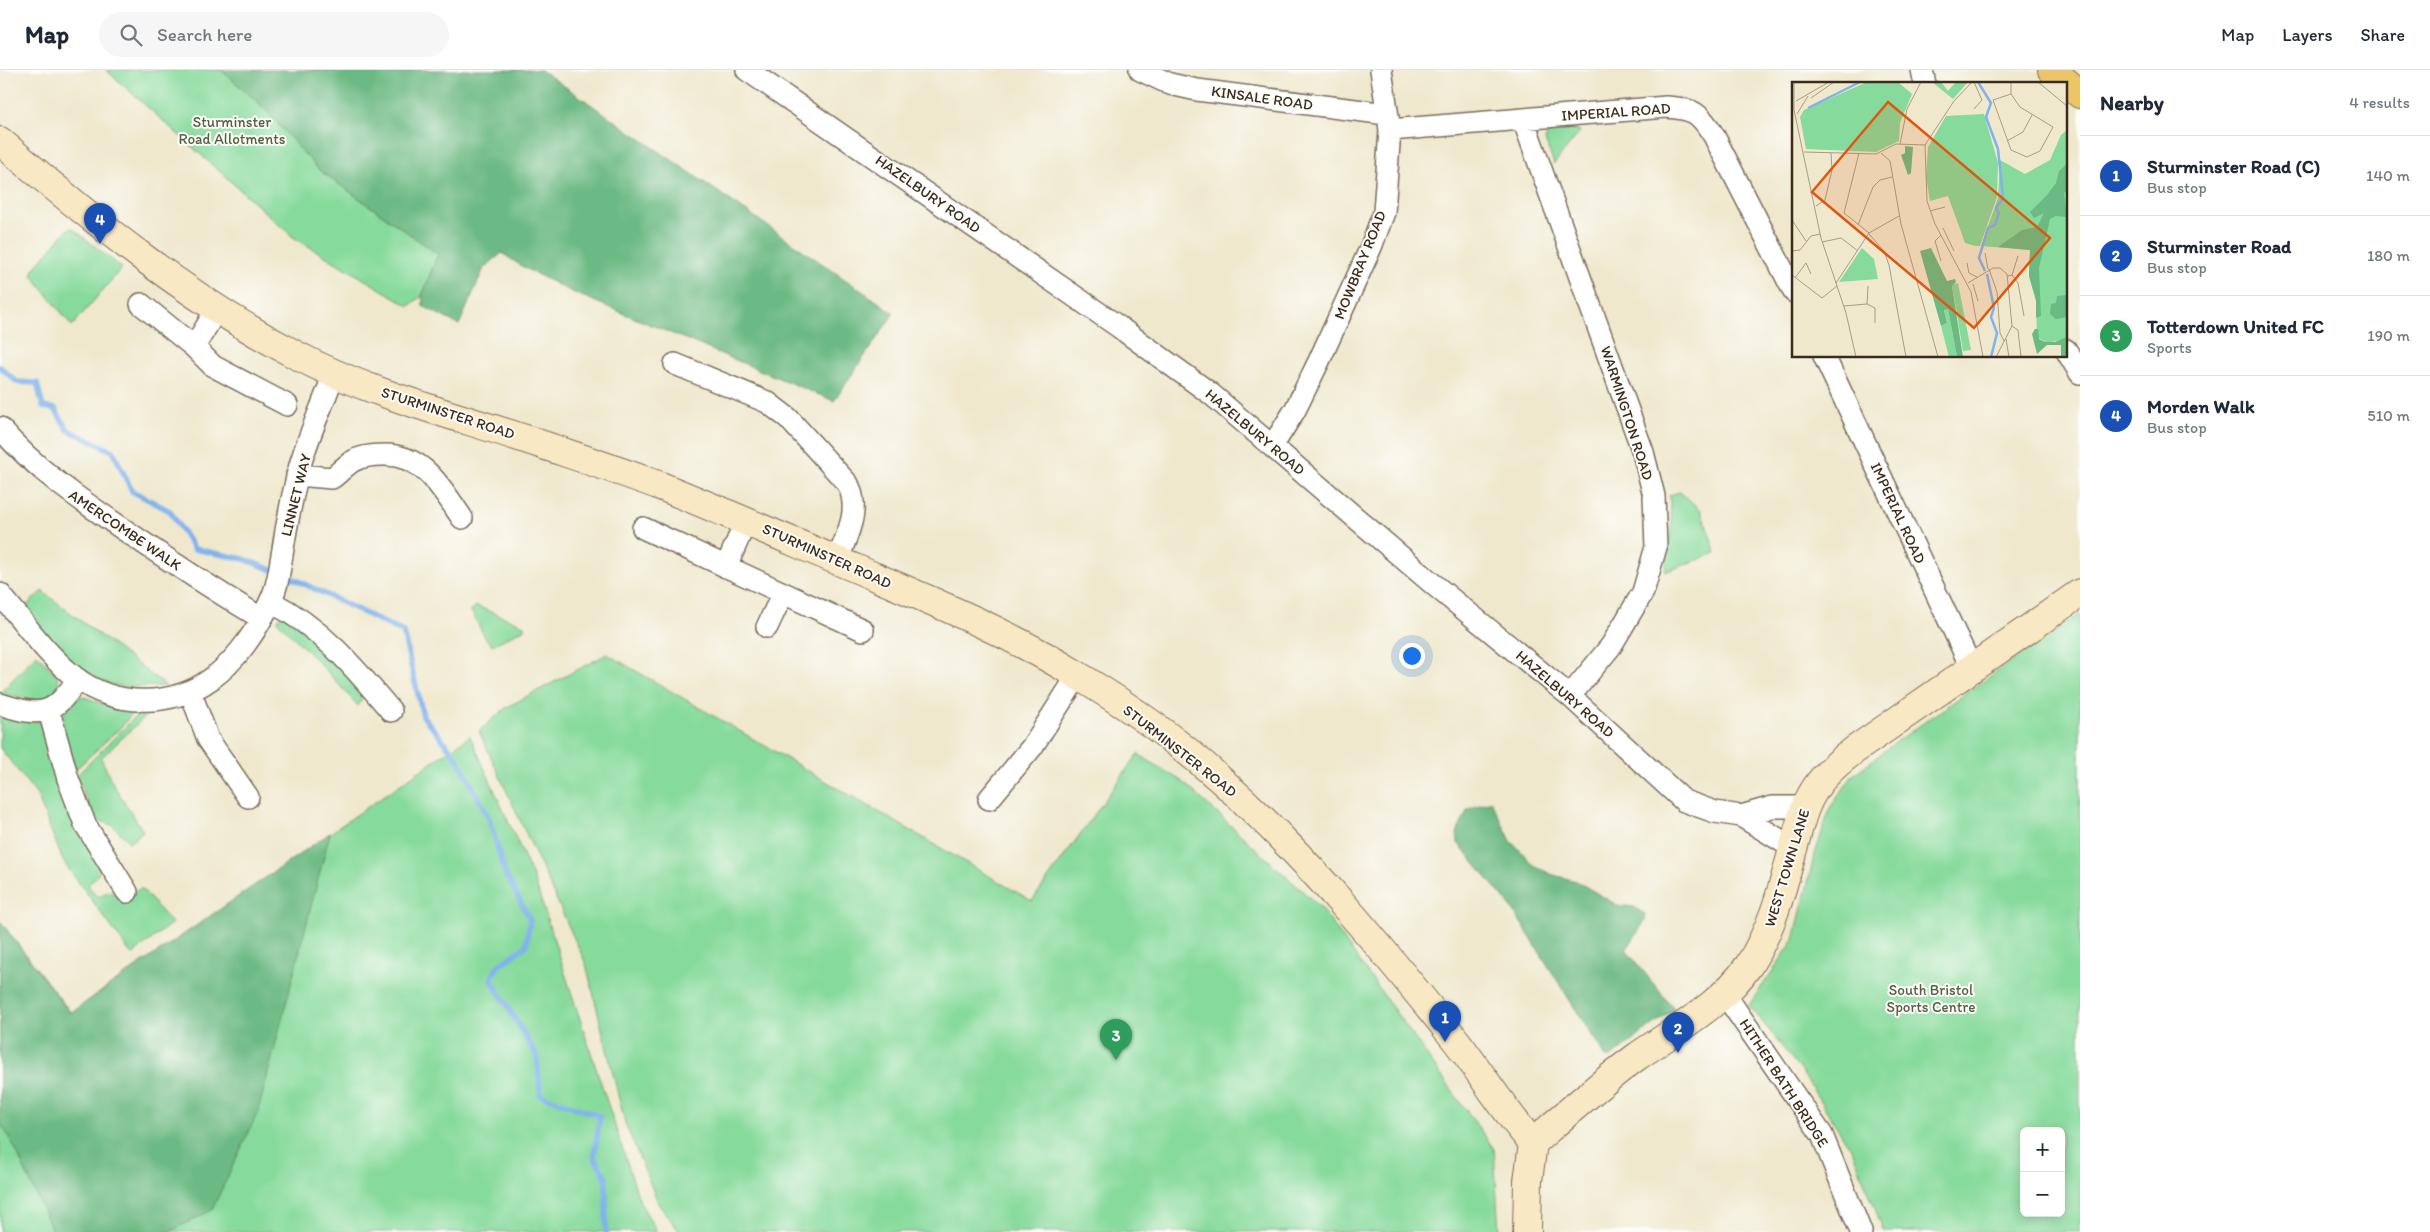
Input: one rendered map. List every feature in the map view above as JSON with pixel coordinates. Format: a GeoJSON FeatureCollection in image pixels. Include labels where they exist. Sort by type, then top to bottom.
{"type":"FeatureCollection","features":[{"type":"Feature","properties":{"kind":"highway"},"geometry":{"type":"LineString","coordinates":[[2052,70],[2066,82]]}},
{"type":"Feature","properties":{"kind":"highway"},"geometry":{"type":"LineString","coordinates":[[2068,84],[2080,94]]}},
{"type":"Feature","properties":{"kind":"street","name":"HAZELBURY ROAD"},"geometry":{"type":"LineString","coordinates":[[747,70],[1211,394],[1273,445],[1433,584],[1570,696],[1684,801],[1715,812],[1741,816],[1794,848]]}},
{"type":"Feature","properties":{"kind":"street","name":"KINSALE ROAD"},"geometry":{"type":"LineString","coordinates":[[1140,70],[1170,84],[1197,90],[1389,122]]}},
{"type":"Feature","properties":{"kind":"street","name":"MOWBRAY ROAD"},"geometry":{"type":"LineString","coordinates":[[1273,445],[1295,410],[1371,247],[1384,212],[1389,122],[1381,70]]}},
{"type":"Feature","properties":{"kind":"street","name":"IMPERIAL ROAD"},"geometry":{"type":"LineString","coordinates":[[1389,122],[1523,119],[1666,107],[1686,108],[1704,119],[1792,288]]}},
{"type":"Feature","properties":{"kind":"street","name":"WARMINGTON ROAD"},"geometry":{"type":"LineString","coordinates":[[1523,119],[1643,452],[1654,496],[1656,547],[1643,592],[1611,646],[1570,696]]}},
{"type":"Feature","properties":{"kind":"street","name":"STURMINSTER ROAD"},"geometry":{"type":"LineString","coordinates":[[0,141],[82,212],[146,261],[217,309],[298,356],[376,390],[480,423],[653,483],[746,521],[950,609],[1027,646],[1078,675],[1159,730],[1220,779],[1278,836],[1339,901],[1455,1040],[1532,1143]]}},
{"type":"Feature","properties":{"kind":"street"},"geometry":{"type":"LineString","coordinates":[[141,304],[194,347],[213,366],[287,405]]}},
{"type":"Feature","properties":{"kind":"street"},"geometry":{"type":"LineString","coordinates":[[194,347],[217,309]]}},
{"type":"Feature","properties":{"kind":"street"},"geometry":{"type":"LineString","coordinates":[[2068,353],[2080,373]]}},
{"type":"Feature","properties":{"kind":"street","name":"IMPERIAL ROAD"},"geometry":{"type":"LineString","coordinates":[[1825,358],[1972,669]]}},
{"type":"Feature","properties":{"kind":"street"},"geometry":{"type":"LineString","coordinates":[[676,364],[766,402],[788,418],[848,484],[854,498],[852,521],[837,561]]}},
{"type":"Feature","properties":{"kind":"street","name":"LINNET WAY"},"geometry":{"type":"LineString","coordinates":[[270,601],[282,555],[297,475],[334,373]]}},
{"type":"Feature","properties":{"kind":"street","name":"AMERCOMBE WALK"},"geometry":{"type":"LineString","coordinates":[[0,428],[15,446],[59,486],[200,582],[270,601],[312,626],[353,665],[391,711]]}},
{"type":"Feature","properties":{"kind":"street"},"geometry":{"type":"LineString","coordinates":[[297,475],[332,478],[354,461],[371,455],[391,454],[424,467],[435,478],[462,518]]}},
{"type":"Feature","properties":{"kind":"street"},"geometry":{"type":"LineString","coordinates":[[726,567],[746,521]]}},
{"type":"Feature","properties":{"kind":"street"},"geometry":{"type":"LineString","coordinates":[[643,528],[863,630]]}},
{"type":"Feature","properties":{"kind":"street"},"geometry":{"type":"LineString","coordinates":[[767,627],[783,593]]}},
{"type":"Feature","properties":{"kind":"street","name":"WEST TOWN LANE"},"geometry":{"type":"LineString","coordinates":[[1532,1143],[1618,1071],[1724,994],[1747,967],[1763,941],[1775,914],[1805,807],[1816,787],[1844,758],[2080,593]]}},
{"type":"Feature","properties":{"kind":"street"},"geometry":{"type":"LineString","coordinates":[[0,594],[63,667],[78,679],[98,692],[121,699],[146,700],[168,698],[190,691],[210,680],[230,662],[270,601]]}},
{"type":"Feature","properties":{"kind":"street"},"geometry":{"type":"LineString","coordinates":[[989,799],[1032,747],[1078,675]]}},
{"type":"Feature","properties":{"kind":"street"},"geometry":{"type":"LineString","coordinates":[[0,704],[34,712],[48,711],[65,698],[78,679]]}},
{"type":"Feature","properties":{"kind":"street"},"geometry":{"type":"LineString","coordinates":[[190,691],[208,739],[248,797]]}},
{"type":"Feature","properties":{"kind":"street"},"geometry":{"type":"LineString","coordinates":[[48,711],[68,779],[85,824],[127,892]]}},
{"type":"Feature","properties":{"kind":"street","name":"HAZELBURY ROAD"},"geometry":{"type":"LineString","coordinates":[[1741,816],[1772,807],[1805,807]]}},
{"type":"Feature","properties":{"kind":"street","name":"HITHER BATH BRIDGE"},"geometry":{"type":"LineString","coordinates":[[1724,994],[1822,1135],[1861,1232]]}},
{"type":"Feature","properties":{"kind":"street"},"geometry":{"type":"LineString","coordinates":[[1527,1232],[1528,1180],[1532,1143]]}},
{"type":"Feature","properties":{"kind":"green space","name":"Sturminster Road Allotments"},"geometry":{"type":"Polygon","coordinates":[[[106,70],[221,70],[259,103],[319,170],[438,254],[422,296],[409,306],[293,237],[106,70]]]}},
{"type":"Feature","properties":{"kind":"green space"},"geometry":{"type":"Polygon","coordinates":[[[221,70],[541,70],[894,313],[834,401],[572,292],[523,267],[502,253],[484,268],[459,325],[423,306],[422,296],[438,254],[319,170],[259,103],[221,70]]]}},
{"type":"Feature","properties":{"kind":"green space"},"geometry":{"type":"Polygon","coordinates":[[[1553,130],[1579,130],[1580,132],[1554,164],[1545,140],[1553,130]]]}},
{"type":"Feature","properties":{"kind":"green space"},"geometry":{"type":"Polygon","coordinates":[[[72,228],[122,268],[72,326],[32,275],[35,267],[68,229],[72,228]]]}},
{"type":"Feature","properties":{"kind":"green space"},"geometry":{"type":"Polygon","coordinates":[[[1680,492],[1701,510],[1716,553],[1665,572],[1672,521],[1669,495],[1680,492]]]}},
{"type":"Feature","properties":{"kind":"green space"},"geometry":{"type":"Polygon","coordinates":[[[42,591],[166,686],[124,687],[82,676],[25,611],[26,606],[42,591]]]}},
{"type":"Feature","properties":{"kind":"green space"},"geometry":{"type":"Polygon","coordinates":[[[476,606],[524,625],[524,629],[492,645],[486,639],[471,611],[476,606]]]}},
{"type":"Feature","properties":{"kind":"green space"},"geometry":{"type":"Polygon","coordinates":[[[283,614],[292,618],[365,694],[358,706],[326,670],[277,621],[283,614]]]}},
{"type":"Feature","properties":{"kind":"green space","name":"South Bristol Sports Centre"},"geometry":{"type":"Polygon","coordinates":[[[2080,614],[2080,1232],[1884,1232],[1853,1152],[1799,1068],[1749,1005],[1794,940],[1814,857],[1830,808],[1853,775],[1896,742],[2080,614]]]}},
{"type":"Feature","properties":{"kind":"green space"},"geometry":{"type":"Polygon","coordinates":[[[37,654],[58,677],[58,686],[54,692],[39,701],[0,693],[37,654]]]}},
{"type":"Feature","properties":{"kind":"green space"},"geometry":{"type":"Polygon","coordinates":[[[607,654],[1032,901],[1138,754],[1183,782],[1321,908],[1494,1149],[1499,1232],[680,1232],[659,1205],[625,1123],[586,964],[479,731],[507,707],[607,654]]]}},
{"type":"Feature","properties":{"kind":"green space"},"geometry":{"type":"Polygon","coordinates":[[[81,696],[113,707],[135,710],[122,726],[76,769],[66,739],[64,719],[66,710],[71,702],[81,696]]]}},
{"type":"Feature","properties":{"kind":"green space"},"geometry":{"type":"Polygon","coordinates":[[[141,711],[151,711],[101,758],[113,784],[143,831],[130,843],[112,825],[93,818],[77,775],[141,711]]]}},
{"type":"Feature","properties":{"kind":"green space"},"geometry":{"type":"Polygon","coordinates":[[[0,714],[41,722],[98,862],[100,872],[88,885],[97,897],[109,891],[118,895],[122,900],[141,888],[172,923],[132,955],[63,861],[37,795],[0,748],[0,714]]]}},
{"type":"Feature","properties":{"kind":"green space"},"geometry":{"type":"Polygon","coordinates":[[[470,736],[534,879],[640,1202],[657,1232],[0,1232],[0,921],[71,1013],[470,736]]]}},
{"type":"Feature","properties":{"kind":"green space"},"geometry":{"type":"Polygon","coordinates":[[[1491,801],[1511,841],[1534,865],[1550,874],[1576,881],[1617,905],[1634,907],[1645,914],[1645,921],[1626,950],[1674,1009],[1610,1058],[1605,1056],[1511,907],[1458,843],[1457,833],[1468,809],[1491,801]]]}},
{"type":"Feature","properties":{"kind":"green space"},"geometry":{"type":"Polygon","coordinates":[[[330,833],[258,1112],[212,1210],[169,1232],[53,1232],[14,1146],[0,1122],[0,921],[70,1013],[330,833]]]}},
{"type":"Feature","properties":{"kind":"waterway"},"geometry":{"type":"LineString","coordinates":[[0,367],[17,382],[37,383],[43,407],[55,409],[68,430],[113,451],[132,491],[170,511],[194,549],[244,559],[275,571]]}},
{"type":"Feature","properties":{"kind":"waterway"},"geometry":{"type":"LineString","coordinates":[[284,574],[403,632],[423,716],[458,759],[489,818],[505,873],[530,920],[526,946],[498,966],[491,979],[537,1056],[540,1095],[600,1116],[594,1157],[606,1177],[606,1232]]}},
{"type":"Feature","properties":{"kind":"place","name":"Morden Walk"},"geometry":{"type":"Point","coordinates":[100,244]}},
{"type":"Feature","properties":{"kind":"place","name":"Sturminster Road (C)"},"geometry":{"type":"Point","coordinates":[1445,1042]}},
{"type":"Feature","properties":{"kind":"place","name":"Sturminster Road"},"geometry":{"type":"Point","coordinates":[1678,1053]}},
{"type":"Feature","properties":{"kind":"place","name":"Totterdown United FC"},"geometry":{"type":"Point","coordinates":[1116,1060]}}]}
